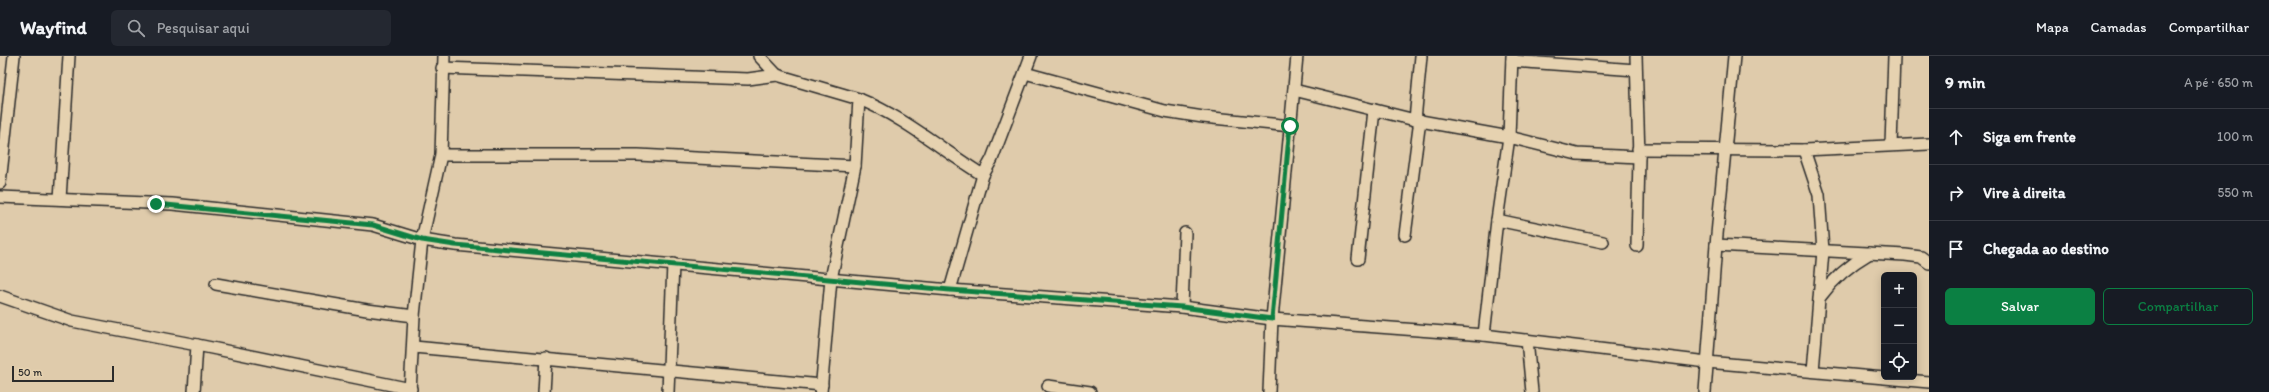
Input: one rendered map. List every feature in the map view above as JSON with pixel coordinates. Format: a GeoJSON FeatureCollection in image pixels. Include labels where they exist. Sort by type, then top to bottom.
{"type":"FeatureCollection","features":[{"type":"Feature","properties":{"kind":"street"},"geometry":{"type":"LineString","coordinates":[[0,183],[3,120],[14,56]]}},
{"type":"Feature","properties":{"kind":"street"},"geometry":{"type":"LineString","coordinates":[[60,199],[69,56]]}},
{"type":"Feature","properties":{"kind":"street"},"geometry":{"type":"LineString","coordinates":[[0,296],[72,321],[411,390],[414,347],[414,316],[422,240],[441,155],[442,68],[444,56]]}},
{"type":"Feature","properties":{"kind":"street"},"geometry":{"type":"LineString","coordinates":[[759,56],[777,75]]}},
{"type":"Feature","properties":{"kind":"street"},"geometry":{"type":"LineString","coordinates":[[950,290],[983,176],[992,159],[1031,56]]}},
{"type":"Feature","properties":{"kind":"street"},"geometry":{"type":"LineString","coordinates":[[1269,392],[1272,319],[1297,56]]}},
{"type":"Feature","properties":{"kind":"street"},"geometry":{"type":"LineString","coordinates":[[1405,235],[1418,120],[1421,56]]}},
{"type":"Feature","properties":{"kind":"street"},"geometry":{"type":"LineString","coordinates":[[1636,56],[1638,153],[1637,246]]}},
{"type":"Feature","properties":{"kind":"street"},"geometry":{"type":"LineString","coordinates":[[1705,392],[1716,246],[1734,56]]}},
{"type":"Feature","properties":{"kind":"street"},"geometry":{"type":"LineString","coordinates":[[1891,145],[1894,56]]}},
{"type":"Feature","properties":{"kind":"street"},"geometry":{"type":"LineString","coordinates":[[1484,335],[1497,220],[1509,137],[1512,59],[1636,70]]}},
{"type":"Feature","properties":{"kind":"street"},"geometry":{"type":"LineString","coordinates":[[442,68],[748,79],[777,75],[859,99],[878,107],[905,122],[983,176]]}},
{"type":"Feature","properties":{"kind":"street"},"geometry":{"type":"LineString","coordinates":[[1025,73],[1166,111],[1203,117],[1290,126]]}},
{"type":"Feature","properties":{"kind":"street"},"geometry":{"type":"LineString","coordinates":[[1294,90],[1418,120],[1509,137],[1577,154],[1638,153],[1726,148],[1804,150],[1929,144]]}},
{"type":"Feature","properties":{"kind":"street"},"geometry":{"type":"LineString","coordinates":[[414,347],[546,358],[821,388],[831,279],[855,166],[859,99]]}},
{"type":"Feature","properties":{"kind":"street"},"geometry":{"type":"LineString","coordinates":[[1358,259],[1374,110]]}},
{"type":"Feature","properties":{"kind":"street"},"geometry":{"type":"LineString","coordinates":[[1804,150],[1819,195],[1822,251],[1813,372]]}},
{"type":"Feature","properties":{"kind":"street"},"geometry":{"type":"LineString","coordinates":[[441,155],[638,155],[855,166]]}},
{"type":"Feature","properties":{"kind":"street"},"geometry":{"type":"LineString","coordinates":[[0,197],[172,204],[373,225],[422,240],[455,245],[950,290],[1182,307],[1272,319],[1484,335],[1708,362],[1929,382]]}},
{"type":"Feature","properties":{"kind":"street"},"geometry":{"type":"LineString","coordinates":[[1497,220],[1603,242]]}},
{"type":"Feature","properties":{"kind":"street"},"geometry":{"type":"LineString","coordinates":[[1182,307],[1185,233]]}},
{"type":"Feature","properties":{"kind":"street"},"geometry":{"type":"LineString","coordinates":[[1716,246],[1870,253],[1921,257],[1929,263]]}},
{"type":"Feature","properties":{"kind":"street"},"geometry":{"type":"LineString","coordinates":[[1819,298],[1833,280],[1850,265],[1870,253]]}},
{"type":"Feature","properties":{"kind":"street"},"geometry":{"type":"LineString","coordinates":[[668,392],[673,264]]}},
{"type":"Feature","properties":{"kind":"street"},"geometry":{"type":"LineString","coordinates":[[216,284],[367,310],[414,316]]}},
{"type":"Feature","properties":{"kind":"street"},"geometry":{"type":"LineString","coordinates":[[1527,340],[1532,392]]}},
{"type":"Feature","properties":{"kind":"street"},"geometry":{"type":"LineString","coordinates":[[194,392],[197,346]]}},
{"type":"Feature","properties":{"kind":"street"},"geometry":{"type":"LineString","coordinates":[[544,392],[546,358]]}},
{"type":"Feature","properties":{"kind":"street"},"geometry":{"type":"LineString","coordinates":[[1048,386],[1090,392]]}},
{"type":"Feature","properties":{"kind":"route"},"geometry":{"type":"LineString","coordinates":[[156,204],[172,204],[373,225],[422,240],[455,245],[950,290],[1182,307],[1272,319],[1290,126]]}}]}
